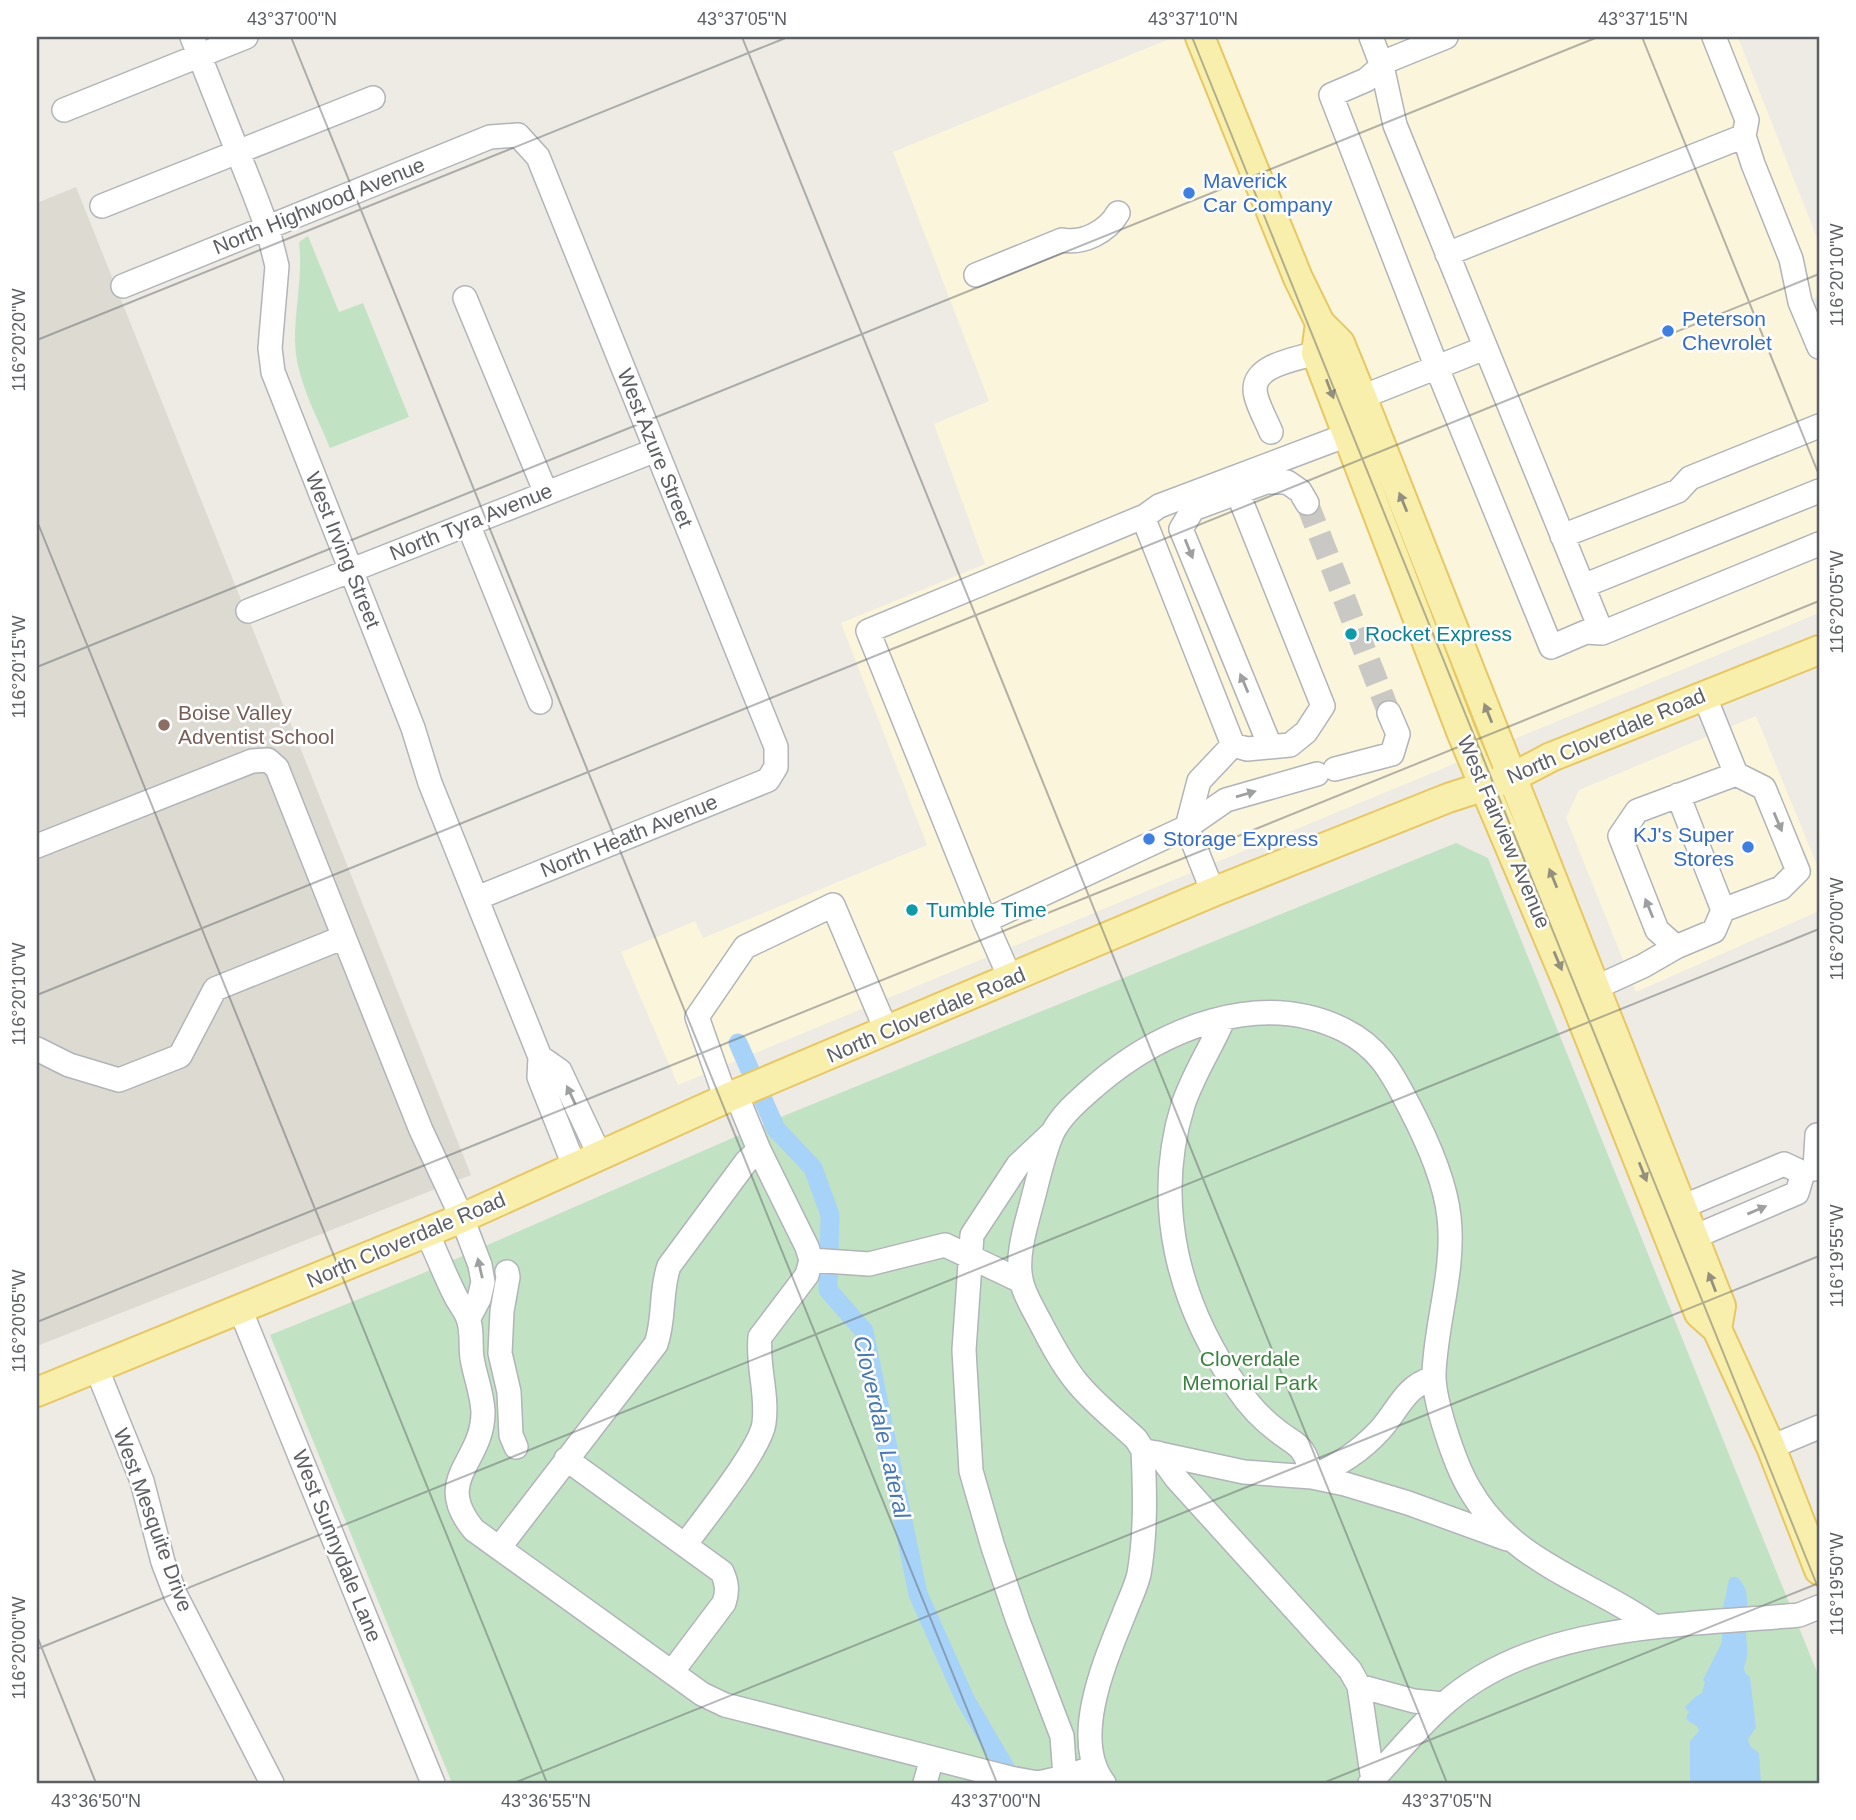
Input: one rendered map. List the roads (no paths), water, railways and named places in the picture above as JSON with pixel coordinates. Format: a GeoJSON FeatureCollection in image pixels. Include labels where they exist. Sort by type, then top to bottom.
{"type":"FeatureCollection","features":[{"type":"Feature","properties":{"kind":"main road","name":"West Fairview Avenue"},"geometry":{"type":"LineString","coordinates":[[1200,37],[1298,278],[1320,323],[1340,343],[1363,397],[1721,1306],[1717,1329]]}},
{"type":"Feature","properties":{"kind":"main road","name":"West Fairview Avenue"},"geometry":{"type":"LineString","coordinates":[[1320,323],[1316,353],[1462,734],[1572,993],[1699,1313],[1717,1329],[1771,1447],[1819,1570]]}},
{"type":"Feature","properties":{"kind":"main road","name":"North Cloverdale Road"},"geometry":{"type":"LineString","coordinates":[[37,1392],[462,1219],[731,1097],[1213,892],[1484,785],[1513,777],[1551,757],[1819,650]]}},
{"type":"Feature","properties":{"kind":"street"},"geometry":{"type":"LineString","coordinates":[[64,110],[195,46],[246,37]]}},
{"type":"Feature","properties":{"kind":"street"},"geometry":{"type":"LineString","coordinates":[[1371,37],[1382,66],[1395,125],[1602,633]]}},
{"type":"Feature","properties":{"kind":"street"},"geometry":{"type":"LineString","coordinates":[[1446,37],[1389,60],[1366,80],[1331,95],[1437,368],[1550,647],[1586,632],[1602,633],[1819,544]]}},
{"type":"Feature","properties":{"kind":"street"},"geometry":{"type":"LineString","coordinates":[[1714,37],[1746,120],[1744,136],[1791,259],[1800,302],[1819,347]]}},
{"type":"Feature","properties":{"kind":"street","name":"West Irving Street"},"geometry":{"type":"LineString","coordinates":[[195,46],[266,227],[277,267],[270,348],[273,372],[413,728],[430,783],[540,1056],[539,1077],[588,1162]]}},
{"type":"Feature","properties":{"kind":"street"},"geometry":{"type":"LineString","coordinates":[[102,206],[373,97]]}},
{"type":"Feature","properties":{"kind":"street","name":"North Highwood Avenue"},"geometry":{"type":"LineString","coordinates":[[123,286],[490,137],[518,135]]}},
{"type":"Feature","properties":{"kind":"street","name":"West Azure Street"},"geometry":{"type":"LineString","coordinates":[[518,135],[538,157],[776,747],[776,767]]}},
{"type":"Feature","properties":{"kind":"street"},"geometry":{"type":"LineString","coordinates":[[1447,254],[1744,136]]}},
{"type":"Feature","properties":{"kind":"street"},"geometry":{"type":"LineString","coordinates":[[976,275],[1062,240],[1075,242],[1110,227],[1118,213]]}},
{"type":"Feature","properties":{"kind":"street"},"geometry":{"type":"LineString","coordinates":[[465,298],[546,493]]}},
{"type":"Feature","properties":{"kind":"street"},"geometry":{"type":"LineString","coordinates":[[1363,397],[1485,348]]}},
{"type":"Feature","properties":{"kind":"street"},"geometry":{"type":"LineString","coordinates":[[1271,432],[1256,395],[1255,382],[1261,373],[1316,353]]}},
{"type":"Feature","properties":{"kind":"street"},"geometry":{"type":"LineString","coordinates":[[1562,536],[1678,491],[1690,478],[1819,426]]}},
{"type":"Feature","properties":{"kind":"street"},"geometry":{"type":"LineString","coordinates":[[1010,980],[868,631],[1145,516],[1159,506],[1347,435]]}},
{"type":"Feature","properties":{"kind":"street","name":"North Tyra Avenue"},"geometry":{"type":"LineString","coordinates":[[248,611],[656,450]]}},
{"type":"Feature","properties":{"kind":"street"},"geometry":{"type":"LineString","coordinates":[[1270,746],[1181,529],[1193,509],[1266,482],[1287,482],[1300,491],[1307,503]]}},
{"type":"Feature","properties":{"kind":"street"},"geometry":{"type":"LineString","coordinates":[[1233,746],[1247,749],[1290,745],[1306,732],[1323,706],[1237,491]]}},
{"type":"Feature","properties":{"kind":"street"},"geometry":{"type":"LineString","coordinates":[[1583,586],[1819,491]]}},
{"type":"Feature","properties":{"kind":"street"},"geometry":{"type":"LineString","coordinates":[[1145,516],[1145,522],[1233,746]]}},
{"type":"Feature","properties":{"kind":"street"},"geometry":{"type":"LineString","coordinates":[[468,524],[540,702]]}},
{"type":"Feature","properties":{"kind":"street"},"geometry":{"type":"LineString","coordinates":[[1177,603],[1205,590]]}},
{"type":"Feature","properties":{"kind":"street"},"geometry":{"type":"LineString","coordinates":[[1704,695],[1736,774],[1764,788],[1798,871],[1781,888],[1723,910]]}},
{"type":"Feature","properties":{"kind":"street"},"geometry":{"type":"LineString","coordinates":[[985,921],[1187,827],[1226,800],[1392,754],[1398,734],[1389,713]]}},
{"type":"Feature","properties":{"kind":"street"},"geometry":{"type":"LineString","coordinates":[[1213,892],[1187,827],[1199,781],[1233,746]]}},
{"type":"Feature","properties":{"kind":"street"},"geometry":{"type":"LineString","coordinates":[[37,846],[252,761],[268,760],[277,768],[421,1130],[481,1265],[479,1299],[469,1318]]}},
{"type":"Feature","properties":{"kind":"street","name":"North Heath Avenue"},"geometry":{"type":"LineString","coordinates":[[477,898],[768,780],[776,767]]}},
{"type":"Feature","properties":{"kind":"street"},"geometry":{"type":"LineString","coordinates":[[1676,947],[1657,929],[1620,836],[1637,811],[1736,774]]}},
{"type":"Feature","properties":{"kind":"street"},"geometry":{"type":"LineString","coordinates":[[1597,986],[1714,931],[1723,910],[1678,795]]}},
{"type":"Feature","properties":{"kind":"street"},"geometry":{"type":"LineString","coordinates":[[685,1545],[749,1455],[764,1428],[766,1403],[760,1337],[807,1275],[811,1260],[807,1247],[731,1097],[697,1017],[745,947],[833,905],[887,1032]]}},
{"type":"Feature","properties":{"kind":"street"},"geometry":{"type":"LineString","coordinates":[[37,1049],[69,1065],[119,1080],[180,1056],[215,989],[344,937]]}},
{"type":"Feature","properties":{"kind":"street"},"geometry":{"type":"LineString","coordinates":[[1065,1777],[1062,1736],[1014,1609],[971,1471],[964,1350],[972,1235],[1018,1165],[1053,1132],[1080,1098],[1112,1071],[1151,1046],[1187,1028],[1224,1018],[1266,1012],[1301,1014],[1342,1029],[1371,1047],[1392,1074],[1415,1117],[1438,1173],[1449,1216],[1445,1301],[1433,1378],[1455,1460],[1470,1490],[1510,1540]]}},
{"type":"Feature","properties":{"kind":"street"},"geometry":{"type":"LineString","coordinates":[[1224,1018],[1213,1045],[1199,1066],[1183,1105],[1174,1144],[1170,1192],[1172,1237],[1181,1273],[1216,1355],[1240,1392],[1276,1430],[1303,1450],[1312,1477]]}},
{"type":"Feature","properties":{"kind":"street"},"geometry":{"type":"LineString","coordinates":[[1053,1132],[1030,1212],[1020,1261],[1021,1281],[1054,1348],[1076,1382],[1176,1478],[1350,1671],[1359,1686],[1372,1782]]}},
{"type":"Feature","properties":{"kind":"street"},"geometry":{"type":"LineString","coordinates":[[1694,1237],[1797,1193],[1812,1172],[1817,1135]]}},
{"type":"Feature","properties":{"kind":"street"},"geometry":{"type":"LineString","coordinates":[[499,1548],[656,1344],[669,1266],[746,1162],[759,1150]]}},
{"type":"Feature","properties":{"kind":"street"},"geometry":{"type":"LineString","coordinates":[[1682,1207],[1784,1164],[1812,1172]]}},
{"type":"Feature","properties":{"kind":"street"},"geometry":{"type":"LineString","coordinates":[[428,1233],[456,1298],[469,1318],[472,1357],[483,1413],[480,1437],[460,1478],[456,1494],[461,1515],[474,1530],[499,1548],[702,1694],[725,1705],[1010,1778],[1038,1783],[1065,1777],[1099,1775],[1090,1750],[1099,1677],[1138,1577],[1150,1452]]}},
{"type":"Feature","properties":{"kind":"street"},"geometry":{"type":"LineString","coordinates":[[811,1260],[869,1264],[945,1245],[1021,1281]]}},
{"type":"Feature","properties":{"kind":"street"},"geometry":{"type":"LineString","coordinates":[[507,1272],[500,1353],[509,1392],[512,1435],[516,1447]]}},
{"type":"Feature","properties":{"kind":"street","name":"West Sunnydale Lane"},"geometry":{"type":"LineString","coordinates":[[240,1309],[433,1783]]}},
{"type":"Feature","properties":{"kind":"street","name":"West Mesquite Drive"},"geometry":{"type":"LineString","coordinates":[[96,1367],[142,1481],[163,1562],[176,1596],[272,1783]]}},
{"type":"Feature","properties":{"kind":"street"},"geometry":{"type":"LineString","coordinates":[[1312,1477],[1345,1462],[1379,1431],[1418,1382],[1433,1378]]}},
{"type":"Feature","properties":{"kind":"street"},"geometry":{"type":"LineString","coordinates":[[1771,1447],[1819,1427]]}},
{"type":"Feature","properties":{"kind":"street"},"geometry":{"type":"LineString","coordinates":[[1150,1452],[1244,1472],[1312,1477],[1408,1503],[1510,1540],[1564,1576],[1632,1611],[1655,1627]]}},
{"type":"Feature","properties":{"kind":"street"},"geometry":{"type":"LineString","coordinates":[[566,1459],[722,1572],[727,1594],[724,1603],[672,1672]]}},
{"type":"Feature","properties":{"kind":"street"},"geometry":{"type":"LineString","coordinates":[[1372,1782],[1443,1704],[1488,1673],[1554,1645],[1597,1635],[1655,1627],[1798,1615],[1819,1607]]}},
{"type":"Feature","properties":{"kind":"street"},"geometry":{"type":"LineString","coordinates":[[1359,1686],[1414,1701],[1443,1704]]}},
{"type":"Feature","properties":{"kind":"street"},"geometry":{"type":"LineString","coordinates":[[925,1783],[932,1758]]}},
{"type":"Feature","properties":{"kind":"water"},"geometry":{"type":"Polygon","coordinates":[[[1737,1577],[1742,1583],[1747,1595],[1747,1653],[1744,1667],[1745,1673],[1750,1677],[1756,1728],[1748,1739],[1750,1746],[1759,1753],[1761,1783],[1690,1783],[1690,1741],[1699,1731],[1697,1726],[1688,1721],[1686,1717],[1689,1712],[1685,1707],[1702,1693],[1705,1682],[1703,1680],[1722,1642],[1722,1613],[1729,1579],[1737,1577]]]}},
{"type":"Feature","properties":{"kind":"waterway","name":"Cloverdale Lateral"},"geometry":{"type":"LineString","coordinates":[[738,1043],[776,1129],[813,1168],[830,1215],[828,1290],[864,1331],[918,1594],[965,1699],[1014,1783]]}},
{"type":"Feature","properties":{"kind":"tunnel"},"geometry":{"type":"LineString","coordinates":[[1307,503],[1389,713]]}},
{"type":"Feature","properties":{"kind":"place","name":"Maverick Car Company"},"geometry":{"type":"Point","coordinates":[1189,193]}},
{"type":"Feature","properties":{"kind":"place","name":"Peterson Chevrolet"},"geometry":{"type":"Point","coordinates":[1668,331]}},
{"type":"Feature","properties":{"kind":"place","name":"Rocket Express"},"geometry":{"type":"Point","coordinates":[1351,634]}},
{"type":"Feature","properties":{"kind":"place","name":"Boise Valley Adventist School"},"geometry":{"type":"Point","coordinates":[164,725]}},
{"type":"Feature","properties":{"kind":"place","name":"Storage Express"},"geometry":{"type":"Point","coordinates":[1149,839]}},
{"type":"Feature","properties":{"kind":"place","name":"KJ's Super Stores"},"geometry":{"type":"Point","coordinates":[1748,847]}},
{"type":"Feature","properties":{"kind":"place","name":"Tumble Time"},"geometry":{"type":"Point","coordinates":[912,910]}},
{"type":"Feature","properties":{"kind":"park label","name":"Cloverdale Memorial Park"},"geometry":{"type":"Point","coordinates":[1250,1371]}}]}
